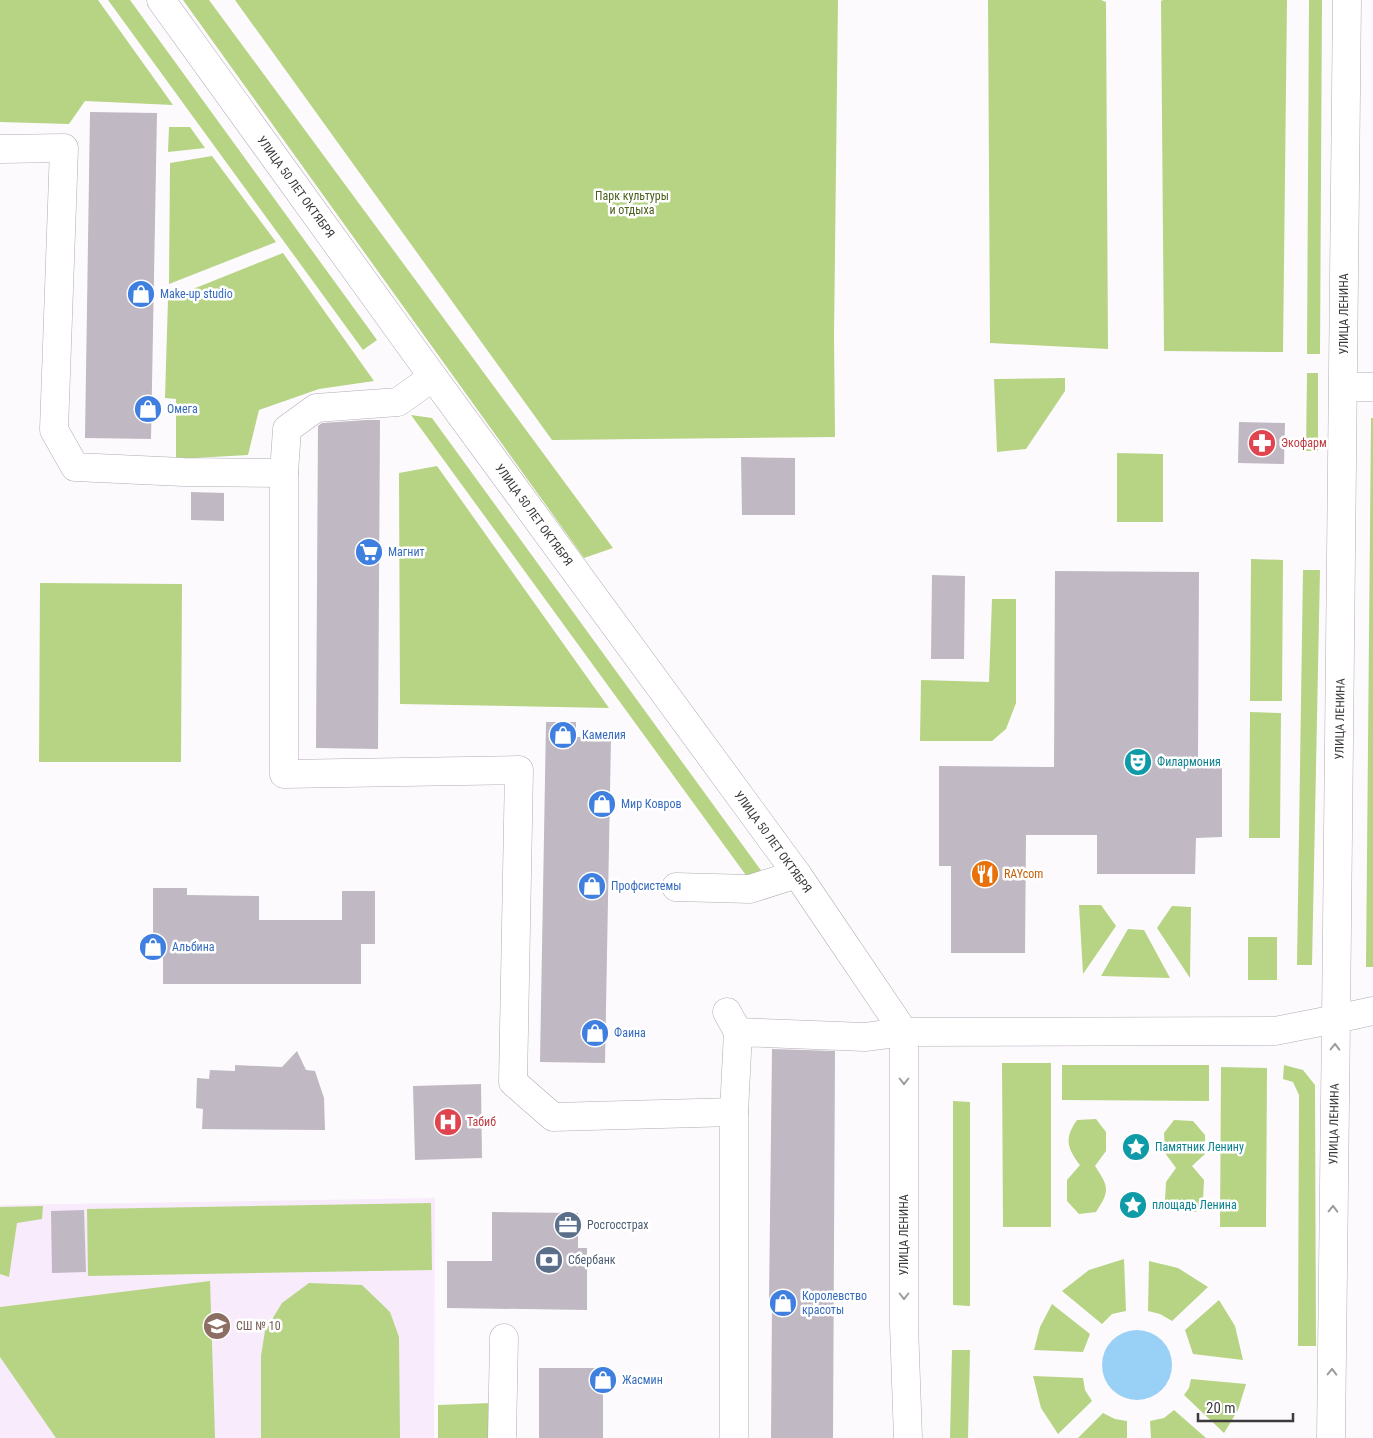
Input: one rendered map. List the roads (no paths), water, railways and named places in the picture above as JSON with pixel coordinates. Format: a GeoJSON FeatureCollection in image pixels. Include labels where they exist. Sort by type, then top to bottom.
{"type":"FeatureCollection","features":[{"type":"Feature","properties":{"kind":"street","name":"УЛИЦА 50 ЛЕТ ОКТЯБРЯ"},"geometry":{"type":"LineString","coordinates":[[161,0],[433,377],[797,874],[904,1032]]}},
{"type":"Feature","properties":{"kind":"street","name":"УЛИЦА ЛЕНИНА"},"geometry":{"type":"LineString","coordinates":[[1331,1438],[1347,0]]}},
{"type":"Feature","properties":{"kind":"street"},"geometry":{"type":"LineString","coordinates":[[0,149],[64,148],[54,430],[75,467],[183,472],[284,473]]}},
{"type":"Feature","properties":{"kind":"street"},"geometry":{"type":"LineString","coordinates":[[433,377],[398,402],[316,408],[287,429],[284,473],[284,774],[519,770],[513,1082],[553,1118],[734,1112]]}},
{"type":"Feature","properties":{"kind":"street"},"geometry":{"type":"LineString","coordinates":[[1344,387],[1373,387]]}},
{"type":"Feature","properties":{"kind":"street"},"geometry":{"type":"LineString","coordinates":[[676,887],[750,889],[797,874]]}},
{"type":"Feature","properties":{"kind":"street"},"geometry":{"type":"LineString","coordinates":[[734,1438],[734,1112],[732,1022],[865,1037],[904,1032],[1275,1031],[1373,1011]]}},
{"type":"Feature","properties":{"kind":"street","name":"УЛИЦА ЛЕНИНА"},"geometry":{"type":"LineString","coordinates":[[904,1032],[904,1325],[908,1438]]}},
{"type":"Feature","properties":{"kind":"street"},"geometry":{"type":"LineString","coordinates":[[502,1438],[504,1338]]}},
{"type":"Feature","properties":{"kind":"water"},"geometry":{"type":"Polygon","coordinates":[[[1137,1330],[1150,1333],[1162,1340],[1169,1352],[1172,1365],[1169,1378],[1162,1390],[1150,1397],[1137,1400],[1124,1397],[1112,1390],[1105,1378],[1102,1365],[1105,1352],[1112,1340],[1124,1333],[1137,1330]]]}},
{"type":"Feature","properties":{"kind":"place","name":"Make-up studio"},"geometry":{"type":"Point","coordinates":[141,294]}},
{"type":"Feature","properties":{"kind":"place","name":"Омега"},"geometry":{"type":"Point","coordinates":[148,409]}},
{"type":"Feature","properties":{"kind":"place","name":"Экофарм"},"geometry":{"type":"Point","coordinates":[1262,443]}},
{"type":"Feature","properties":{"kind":"place","name":"Магнит"},"geometry":{"type":"Point","coordinates":[369,552]}},
{"type":"Feature","properties":{"kind":"place","name":"Камелия"},"geometry":{"type":"Point","coordinates":[563,735]}},
{"type":"Feature","properties":{"kind":"place","name":"Филармония"},"geometry":{"type":"Point","coordinates":[1138,762]}},
{"type":"Feature","properties":{"kind":"place","name":"Мир Ковров"},"geometry":{"type":"Point","coordinates":[602,804]}},
{"type":"Feature","properties":{"kind":"place","name":"RAYcom"},"geometry":{"type":"Point","coordinates":[985,874]}},
{"type":"Feature","properties":{"kind":"place","name":"Профсистемы"},"geometry":{"type":"Point","coordinates":[592,886]}},
{"type":"Feature","properties":{"kind":"place","name":"Альбина"},"geometry":{"type":"Point","coordinates":[153,947]}},
{"type":"Feature","properties":{"kind":"place","name":"Фаина"},"geometry":{"type":"Point","coordinates":[595,1033]}},
{"type":"Feature","properties":{"kind":"place","name":"Табиб"},"geometry":{"type":"Point","coordinates":[448,1122]}},
{"type":"Feature","properties":{"kind":"place","name":"Памятник Ленину"},"geometry":{"type":"Point","coordinates":[1136,1147]}},
{"type":"Feature","properties":{"kind":"place","name":"площадь Ленина"},"geometry":{"type":"Point","coordinates":[1133,1205]}},
{"type":"Feature","properties":{"kind":"place","name":"Росгосстрах"},"geometry":{"type":"Point","coordinates":[568,1225]}},
{"type":"Feature","properties":{"kind":"place","name":"Сбербанк"},"geometry":{"type":"Point","coordinates":[549,1260]}},
{"type":"Feature","properties":{"kind":"place","name":"Королевство красоты"},"geometry":{"type":"Point","coordinates":[783,1303]}},
{"type":"Feature","properties":{"kind":"place","name":"СШ № 10"},"geometry":{"type":"Point","coordinates":[217,1326]}},
{"type":"Feature","properties":{"kind":"place","name":"Жасмин"},"geometry":{"type":"Point","coordinates":[603,1380]}},
{"type":"Feature","properties":{"kind":"park label","name":"Парк культуры и отдыха"},"geometry":{"type":"Point","coordinates":[632,203]}}]}
